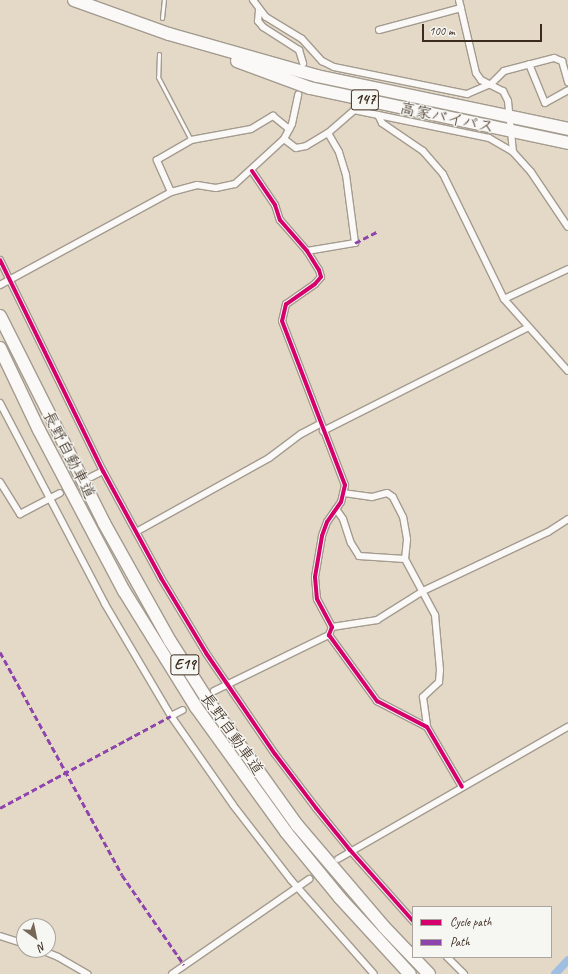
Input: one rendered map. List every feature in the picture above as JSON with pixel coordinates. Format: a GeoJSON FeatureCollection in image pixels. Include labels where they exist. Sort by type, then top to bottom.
{"type":"FeatureCollection","features":[{"type":"Feature","properties":{"kind":"highway","name":"高家バイパス"},"geometry":{"type":"LineString","coordinates":[[74,0],[169,34],[264,73],[310,88],[568,143]]}},
{"type":"Feature","properties":{"kind":"highway","name":"高家バイパス"},"geometry":{"type":"LineString","coordinates":[[169,34],[317,76],[568,129]]}},
{"type":"Feature","properties":{"kind":"highway","name":"長野自動車道"},"geometry":{"type":"LineString","coordinates":[[0,316],[107,530],[170,641],[209,702],[297,825],[384,927],[412,956]]}},
{"type":"Feature","properties":{"kind":"highway","name":"長野自動車道"},"geometry":{"type":"LineString","coordinates":[[0,348],[40,430],[124,591],[196,707],[286,832],[340,898],[410,974]]}},
{"type":"Feature","properties":{"kind":"highway","name":"長野自動車道"},"geometry":{"type":"LineString","coordinates":[[414,958],[429,974]]}},
{"type":"Feature","properties":{"kind":"street"},"geometry":{"type":"LineString","coordinates":[[253,0],[259,10],[278,26],[302,39],[322,61],[334,67],[459,94],[473,92],[491,84],[504,71],[559,58],[568,82]]}},
{"type":"Feature","properties":{"kind":"street"},"geometry":{"type":"LineString","coordinates":[[459,0],[476,73],[481,80],[503,91],[510,116],[513,152]]}},
{"type":"Feature","properties":{"kind":"street"},"geometry":{"type":"LineString","coordinates":[[378,30],[461,8]]}},
{"type":"Feature","properties":{"kind":"street"},"geometry":{"type":"LineString","coordinates":[[259,10],[258,20],[263,26],[299,50],[303,63]]}},
{"type":"Feature","properties":{"kind":"street"},"geometry":{"type":"LineString","coordinates":[[529,64],[545,103],[568,90]]}},
{"type":"Feature","properties":{"kind":"street"},"geometry":{"type":"LineString","coordinates":[[0,285],[171,192],[197,185],[216,188],[235,184],[252,171],[284,139],[289,129],[298,95]]}},
{"type":"Feature","properties":{"kind":"street"},"geometry":{"type":"LineString","coordinates":[[284,139],[296,148],[306,146],[328,133],[354,110],[489,138],[513,152],[531,172],[568,227]]}},
{"type":"Feature","properties":{"kind":"street"},"geometry":{"type":"LineString","coordinates":[[378,115],[382,123],[423,151],[443,174],[504,299],[527,328],[568,371]]}},
{"type":"Feature","properties":{"kind":"street"},"geometry":{"type":"LineString","coordinates":[[171,192],[157,160],[191,140],[251,129],[274,116],[289,129]]}},
{"type":"Feature","properties":{"kind":"street"},"geometry":{"type":"LineString","coordinates":[[307,251],[355,243],[346,175],[339,152],[328,133]]}},
{"type":"Feature","properties":{"kind":"street"},"geometry":{"type":"LineString","coordinates":[[214,691],[329,635],[332,627],[317,600],[315,577],[322,536],[344,493],[343,476],[322,428],[282,321],[286,304],[315,284],[320,277],[319,270],[307,251],[280,220],[275,205],[252,171]]}},
{"type":"Feature","properties":{"kind":"street"},"geometry":{"type":"LineString","coordinates":[[0,260],[103,470],[136,532],[226,684],[275,754],[350,850],[412,920]]}},
{"type":"Feature","properties":{"kind":"street"},"geometry":{"type":"LineString","coordinates":[[504,299],[568,269]]}},
{"type":"Feature","properties":{"kind":"street"},"geometry":{"type":"LineString","coordinates":[[136,532],[269,458],[301,434],[322,428],[527,328]]}},
{"type":"Feature","properties":{"kind":"street"},"geometry":{"type":"LineString","coordinates":[[0,403],[48,500],[105,604],[171,716],[233,805],[297,887],[374,974]]}},
{"type":"Feature","properties":{"kind":"street"},"geometry":{"type":"LineString","coordinates":[[91,477],[103,470]]}},
{"type":"Feature","properties":{"kind":"street"},"geometry":{"type":"LineString","coordinates":[[0,482],[20,514],[60,493]]}},
{"type":"Feature","properties":{"kind":"street"},"geometry":{"type":"LineString","coordinates":[[344,493],[372,497],[387,493],[393,497],[403,517],[407,539],[405,559],[435,615],[440,670],[438,682],[423,698],[426,727],[462,787]]}},
{"type":"Feature","properties":{"kind":"street"},"geometry":{"type":"LineString","coordinates":[[336,509],[343,519],[350,543],[359,556],[405,559]]}},
{"type":"Feature","properties":{"kind":"street"},"geometry":{"type":"LineString","coordinates":[[332,627],[377,620],[423,592],[548,532],[568,519]]}},
{"type":"Feature","properties":{"kind":"street"},"geometry":{"type":"LineString","coordinates":[[329,635],[377,701],[426,727]]}},
{"type":"Feature","properties":{"kind":"street"},"geometry":{"type":"LineString","coordinates":[[171,716],[183,710]]}},
{"type":"Feature","properties":{"kind":"street"},"geometry":{"type":"LineString","coordinates":[[338,859],[350,850],[568,727]]}},
{"type":"Feature","properties":{"kind":"street"},"geometry":{"type":"LineString","coordinates":[[172,974],[309,879]]}},
{"type":"Feature","properties":{"kind":"street"},"geometry":{"type":"LineString","coordinates":[[0,936],[16,941]]}},
{"type":"Feature","properties":{"kind":"street"},"geometry":{"type":"LineString","coordinates":[[56,956],[87,974]]}},
{"type":"Feature","properties":{"kind":"street"},"geometry":{"type":"LineString","coordinates":[[448,958],[464,974]]}},
{"type":"Feature","properties":{"kind":"lane"},"geometry":{"type":"LineString","coordinates":[[162,18],[164,0]]}},
{"type":"Feature","properties":{"kind":"lane"},"geometry":{"type":"LineString","coordinates":[[159,54],[158,77],[191,140]]}},
{"type":"Feature","properties":{"kind":"waterway"},"geometry":{"type":"LineString","coordinates":[[555,974],[568,960]]}},
{"type":"Feature","properties":{"kind":"tunnel"},"geometry":{"type":"LineString","coordinates":[[60,493],[84,480]]}},
{"type":"Feature","properties":{"kind":"tunnel"},"geometry":{"type":"LineString","coordinates":[[309,879],[332,863]]}},
{"type":"Feature","properties":{"kind":"marked path"},"geometry":{"type":"LineString","coordinates":[[355,243],[377,232]]}},
{"type":"Feature","properties":{"kind":"marked path"},"geometry":{"type":"LineString","coordinates":[[0,652],[122,875],[184,965]]}},
{"type":"Feature","properties":{"kind":"marked path"},"geometry":{"type":"LineString","coordinates":[[0,808],[171,716]]}},
{"type":"Feature","properties":{"kind":"cycle path"},"geometry":{"type":"LineString","coordinates":[[252,171],[275,205],[280,220],[307,251],[319,270],[321,277],[315,284],[286,304],[282,321],[345,485],[341,502],[327,522],[322,536],[315,577],[317,599],[332,627],[329,635],[377,701],[427,727],[462,787]]}},
{"type":"Feature","properties":{"kind":"cycle path"},"geometry":{"type":"LineString","coordinates":[[0,260],[103,471],[161,578],[206,653],[275,754],[316,808],[350,850],[412,920]]}}]}
